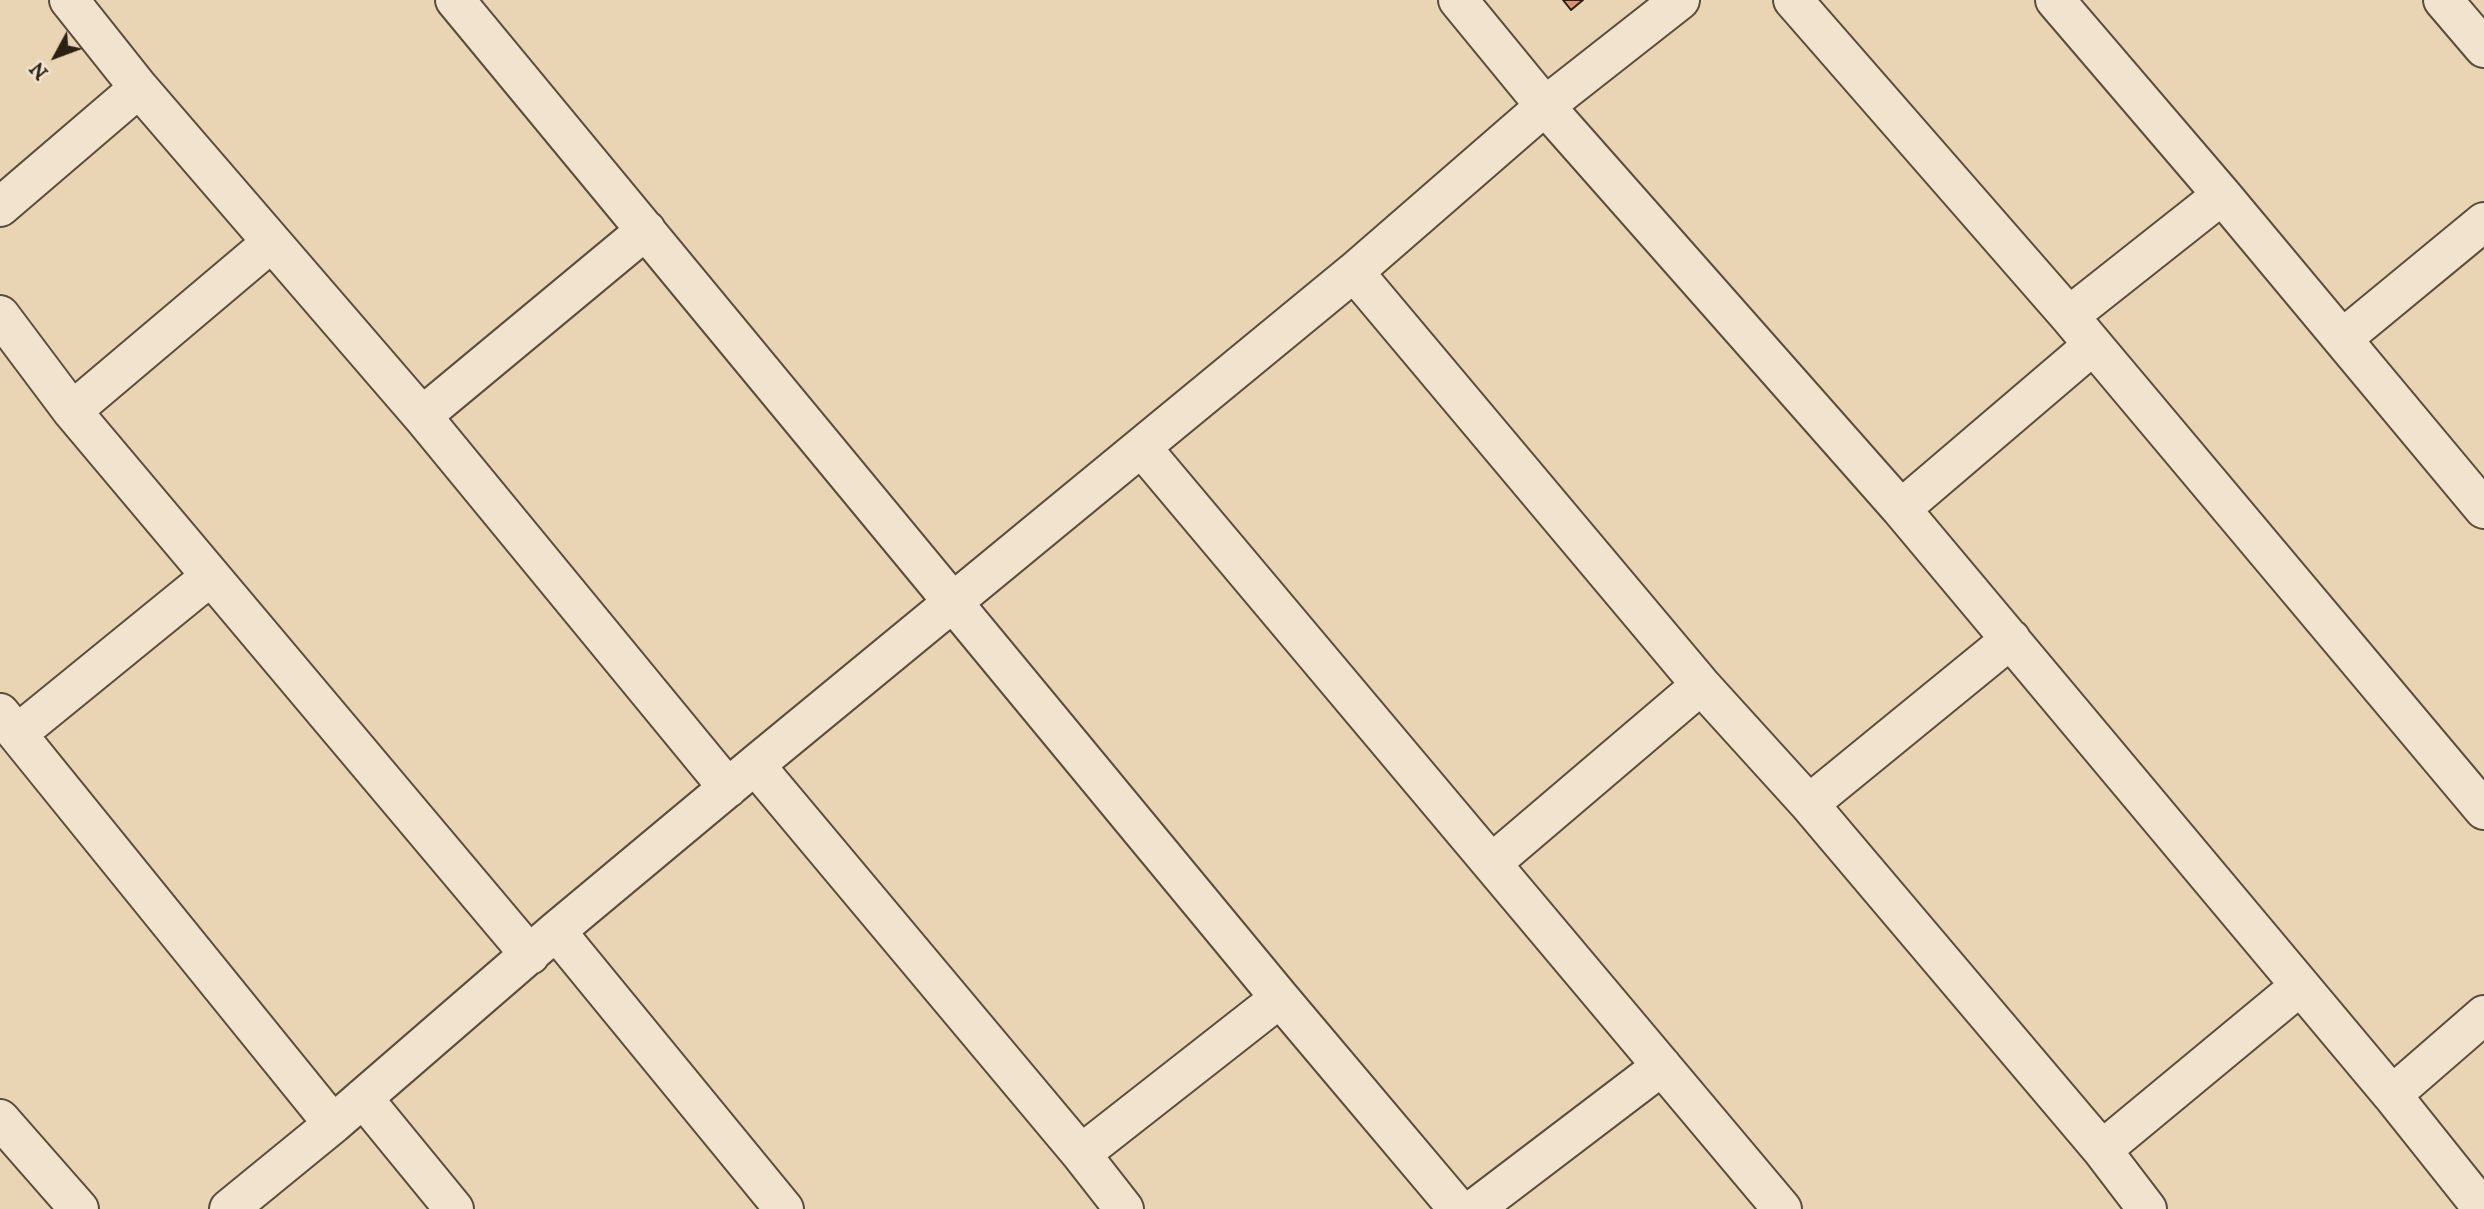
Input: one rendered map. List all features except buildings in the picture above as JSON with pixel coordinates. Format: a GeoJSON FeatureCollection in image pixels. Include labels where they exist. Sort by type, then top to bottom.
{"type":"FeatureCollection","features":[{"type":"Feature","properties":{"kind":"street"},"geometry":{"type":"LineString","coordinates":[[69,0],[139,88],[422,416],[741,777],[1080,1154],[1124,1209]]}},
{"type":"Feature","properties":{"kind":"street"},"geometry":{"type":"LineString","coordinates":[[455,0],[1280,998],[1458,1209]]}},
{"type":"Feature","properties":{"kind":"street"},"geometry":{"type":"LineString","coordinates":[[1458,0],[1545,106],[1901,509],[2392,1095],[2483,1209]]}},
{"type":"Feature","properties":{"kind":"street"},"geometry":{"type":"LineString","coordinates":[[229,1209],[333,1124],[741,777],[1354,272],[1545,106],[1680,0]]}},
{"type":"Feature","properties":{"kind":"street"},"geometry":{"type":"LineString","coordinates":[[1793,0],[2069,316],[2484,810]]}},
{"type":"Feature","properties":{"kind":"street"},"geometry":{"type":"LineString","coordinates":[[2055,0],[2484,509]]}},
{"type":"Feature","properties":{"kind":"street"},"geometry":{"type":"LineString","coordinates":[[2443,0],[2484,48]]}},
{"type":"Feature","properties":{"kind":"street"},"geometry":{"type":"LineString","coordinates":[[0,207],[139,88]]}},
{"type":"Feature","properties":{"kind":"street"},"geometry":{"type":"LineString","coordinates":[[2069,316],[2222,195]]}},
{"type":"Feature","properties":{"kind":"street"},"geometry":{"type":"LineString","coordinates":[[2342,339],[2484,222]]}},
{"type":"Feature","properties":{"kind":"street"},"geometry":{"type":"LineString","coordinates":[[422,416],[646,230]]}},
{"type":"Feature","properties":{"kind":"street"},"geometry":{"type":"LineString","coordinates":[[72,411],[272,242]]}},
{"type":"Feature","properties":{"kind":"street"},"geometry":{"type":"LineString","coordinates":[[1354,272],[1701,685],[1809,804],[2102,1150],[2147,1209]]}},
{"type":"Feature","properties":{"kind":"street"},"geometry":{"type":"LineString","coordinates":[[0,315],[72,411],[211,576],[784,1209]]}},
{"type":"Feature","properties":{"kind":"street"},"geometry":{"type":"LineString","coordinates":[[1901,509],[2092,346]]}},
{"type":"Feature","properties":{"kind":"street"},"geometry":{"type":"LineString","coordinates":[[1142,448],[1782,1209]]}},
{"type":"Feature","properties":{"kind":"street"},"geometry":{"type":"LineString","coordinates":[[211,576],[9,723],[333,1124]]}},
{"type":"Feature","properties":{"kind":"street"},"geometry":{"type":"LineString","coordinates":[[1809,804],[2011,639]]}},
{"type":"Feature","properties":{"kind":"street"},"geometry":{"type":"LineString","coordinates":[[1492,863],[1701,685]]}},
{"type":"Feature","properties":{"kind":"street"},"geometry":{"type":"LineString","coordinates":[[2102,1150],[2300,986]]}},
{"type":"Feature","properties":{"kind":"street"},"geometry":{"type":"LineString","coordinates":[[1080,1154],[1280,998]]}},
{"type":"Feature","properties":{"kind":"street"},"geometry":{"type":"LineString","coordinates":[[2392,1095],[2484,1015]]}},
{"type":"Feature","properties":{"kind":"street"},"geometry":{"type":"LineString","coordinates":[[1474,1209],[1661,1066]]}},
{"type":"Feature","properties":{"kind":"street"},"geometry":{"type":"LineString","coordinates":[[363,1098],[454,1209]]}},
{"type":"Feature","properties":{"kind":"street"},"geometry":{"type":"LineString","coordinates":[[0,1119],[79,1209]]}}]}
